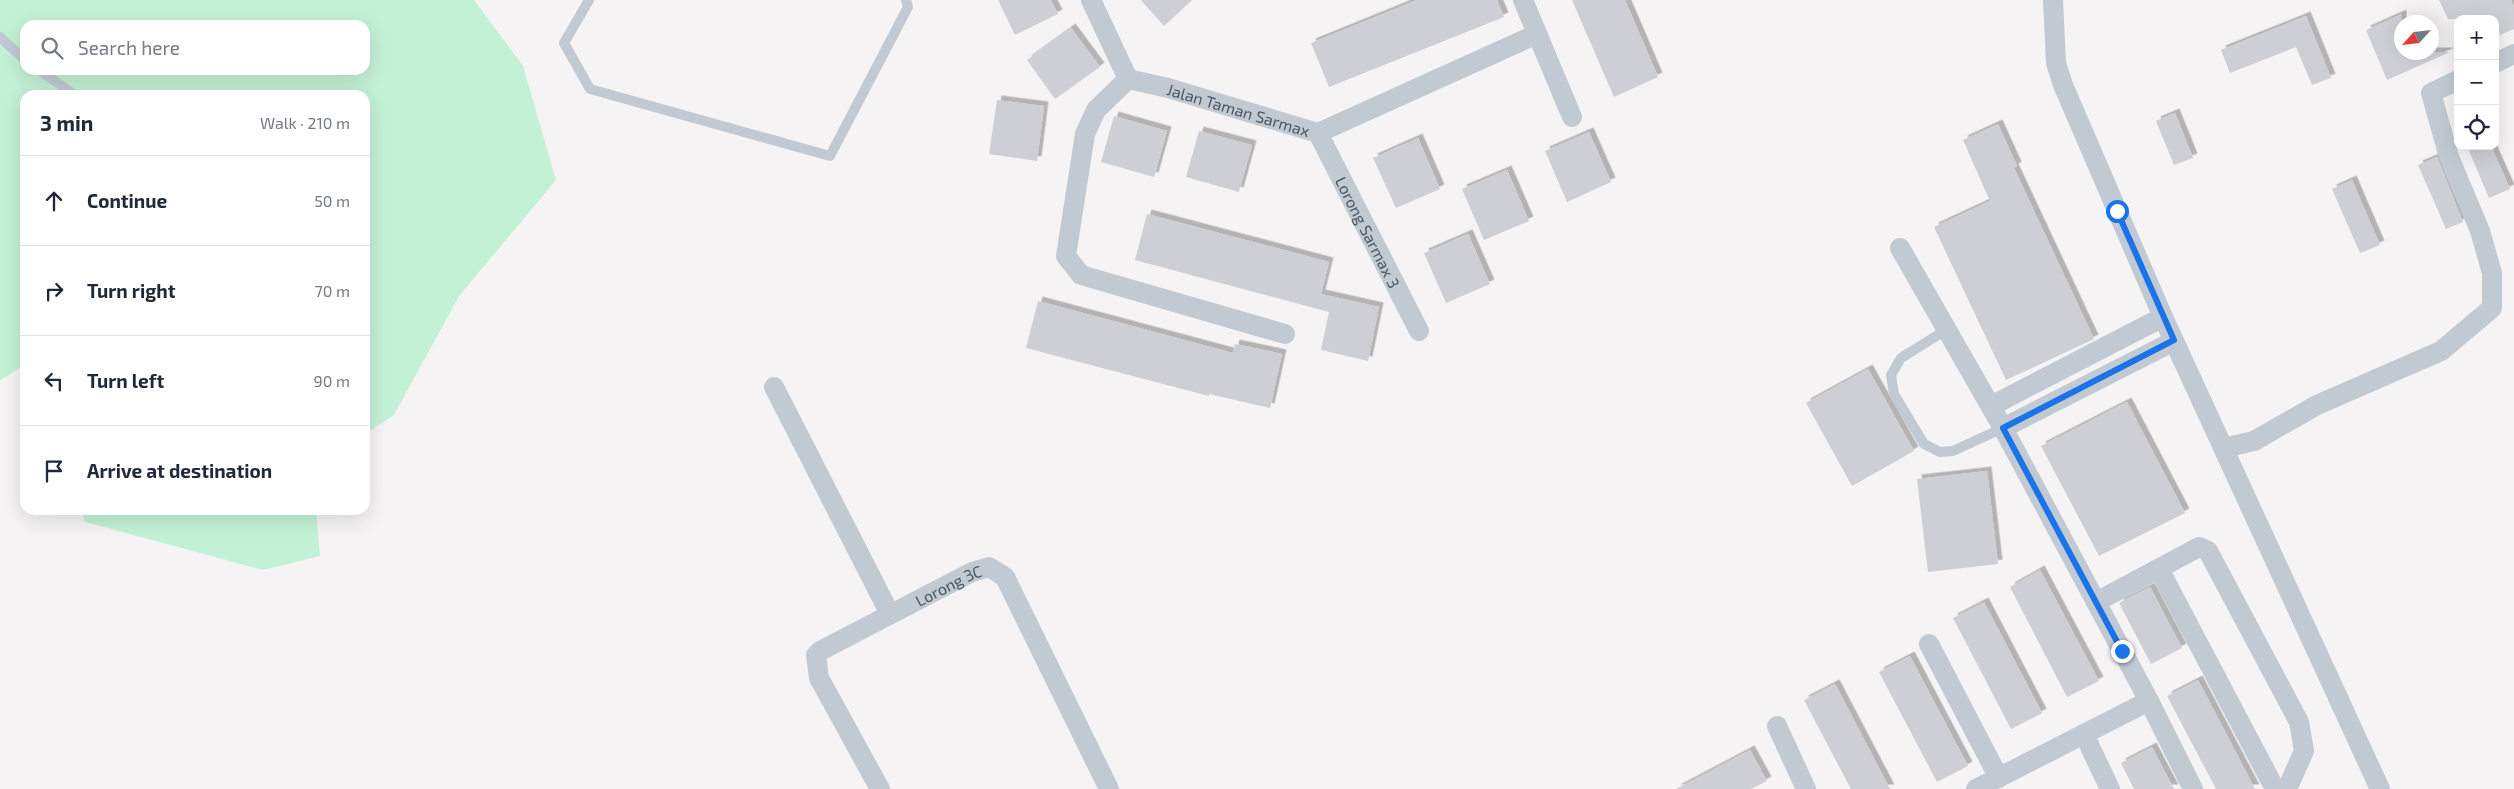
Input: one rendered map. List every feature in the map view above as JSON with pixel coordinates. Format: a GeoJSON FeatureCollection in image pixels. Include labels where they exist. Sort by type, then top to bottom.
{"type":"FeatureCollection","features":[{"type":"Feature","properties":{"kind":"street"},"geometry":{"type":"LineString","coordinates":[[1091,0],[1128,79],[1096,110],[1085,134],[1066,256],[1081,275],[1285,334]]}},
{"type":"Feature","properties":{"kind":"street"},"geometry":{"type":"LineString","coordinates":[[1523,0],[1572,118]]}},
{"type":"Feature","properties":{"kind":"street"},"geometry":{"type":"LineString","coordinates":[[2053,0],[2056,63],[2063,85],[2163,317],[2380,789]]}},
{"type":"Feature","properties":{"kind":"street","name":"Jalan Taman Sarmax"},"geometry":{"type":"LineString","coordinates":[[1128,79],[1168,88],[1318,133],[1537,34]]}},
{"type":"Feature","properties":{"kind":"street"},"geometry":{"type":"LineString","coordinates":[[2499,60],[2514,54]]}},
{"type":"Feature","properties":{"kind":"street"},"geometry":{"type":"LineString","coordinates":[[2224,448],[2254,442],[2317,405],[2441,351],[2492,308],[2492,273],[2480,231],[2449,157],[2431,93],[2454,82]]}},
{"type":"Feature","properties":{"kind":"street","name":"Lorong Sarmax 3"},"geometry":{"type":"LineString","coordinates":[[1318,133],[1419,331]]}},
{"type":"Feature","properties":{"kind":"street"},"geometry":{"type":"LineString","coordinates":[[1900,248],[2003,428],[2149,701],[2193,789]]}},
{"type":"Feature","properties":{"kind":"street"},"geometry":{"type":"LineString","coordinates":[[1991,406],[2163,317]]}},
{"type":"Feature","properties":{"kind":"street"},"geometry":{"type":"LineString","coordinates":[[2003,428],[2174,340]]}},
{"type":"Feature","properties":{"kind":"street"},"geometry":{"type":"LineString","coordinates":[[774,387],[890,614]]}},
{"type":"Feature","properties":{"kind":"street"},"geometry":{"type":"LineString","coordinates":[[2096,602],[2199,547],[2208,551],[2298,722],[2304,751],[2287,789]]}},
{"type":"Feature","properties":{"kind":"street","name":"Lorong 3C"},"geometry":{"type":"LineString","coordinates":[[880,789],[819,678],[816,660],[820,651],[972,572],[989,567],[1004,577],[1110,789]]}},
{"type":"Feature","properties":{"kind":"street"},"geometry":{"type":"LineString","coordinates":[[2159,569],[2275,789]]}},
{"type":"Feature","properties":{"kind":"street"},"geometry":{"type":"LineString","coordinates":[[1929,644],[1999,778]]}},
{"type":"Feature","properties":{"kind":"street"},"geometry":{"type":"LineString","coordinates":[[1976,789],[2149,701]]}},
{"type":"Feature","properties":{"kind":"street"},"geometry":{"type":"LineString","coordinates":[[1777,726],[1806,789]]}},
{"type":"Feature","properties":{"kind":"street"},"geometry":{"type":"LineString","coordinates":[[2084,734],[2110,789]]}},
{"type":"Feature","properties":{"kind":"lane"},"geometry":{"type":"LineString","coordinates":[[589,0],[564,43],[590,89],[830,156],[908,7],[906,0]]}},
{"type":"Feature","properties":{"kind":"lane"},"geometry":{"type":"LineString","coordinates":[[0,37],[20,55]]}},
{"type":"Feature","properties":{"kind":"lane"},"geometry":{"type":"LineString","coordinates":[[46,75],[68,90]]}},
{"type":"Feature","properties":{"kind":"lane"},"geometry":{"type":"LineString","coordinates":[[1946,330],[1901,358],[1891,375],[1894,394],[1924,444],[1940,452],[1953,451],[2003,428]]}},
{"type":"Feature","properties":{"kind":"green space"},"geometry":{"type":"Polygon","coordinates":[[[0,0],[474,0],[523,66],[556,180],[459,296],[394,415],[370,431],[370,90],[20,90],[20,368],[0,380],[0,0]]]}},
{"type":"Feature","properties":{"kind":"green space"},"geometry":{"type":"Polygon","coordinates":[[[83,515],[316,515],[320,556],[263,570],[85,522],[83,515]]]}},
{"type":"Feature","properties":{"kind":"building"},"geometry":{"type":"Polygon","coordinates":[[[998,0],[1051,0],[1058,14],[1015,35],[998,0]]]}},
{"type":"Feature","properties":{"kind":"building"},"geometry":{"type":"Polygon","coordinates":[[[1141,0],[1192,0],[1164,26],[1141,0]]]}},
{"type":"Feature","properties":{"kind":"building"},"geometry":{"type":"Polygon","coordinates":[[[1417,0],[1497,0],[1504,17],[1329,87],[1311,43],[1417,0]]]}},
{"type":"Feature","properties":{"kind":"building"},"geometry":{"type":"Polygon","coordinates":[[[1572,0],[1625,0],[1658,77],[1614,97],[1572,0]]]}},
{"type":"Feature","properties":{"kind":"building"},"geometry":{"type":"Polygon","coordinates":[[[2439,0],[2511,0],[2514,7],[2514,29],[2500,35],[2499,15],[2454,15],[2454,19],[2448,19],[2439,0]]]}},
{"type":"Feature","properties":{"kind":"building"},"geometry":{"type":"Polygon","coordinates":[[[2306,16],[2331,78],[2312,85],[2296,47],[2230,73],[2221,50],[2306,16]]]}},
{"type":"Feature","properties":{"kind":"building"},"geometry":{"type":"Polygon","coordinates":[[[2394,18],[2394,60],[2432,60],[2387,80],[2366,30],[2394,18]]]}},
{"type":"Feature","properties":{"kind":"building"},"geometry":{"type":"Polygon","coordinates":[[[1071,28],[1100,67],[1055,99],[1027,60],[1071,28]]]}},
{"type":"Feature","properties":{"kind":"building"},"geometry":{"type":"Polygon","coordinates":[[[2439,52],[2450,52],[2439,57],[2439,52]]]}},
{"type":"Feature","properties":{"kind":"building"},"geometry":{"type":"Polygon","coordinates":[[[997,100],[1044,106],[1037,161],[989,154],[997,100]]]}},
{"type":"Feature","properties":{"kind":"building"},"geometry":{"type":"Polygon","coordinates":[[[2175,113],[2193,158],[2174,165],[2156,121],[2175,113]]]}},
{"type":"Feature","properties":{"kind":"building"},"geometry":{"type":"Polygon","coordinates":[[[1114,116],[1167,131],[1154,177],[1101,162],[1114,116]]]}},
{"type":"Feature","properties":{"kind":"building"},"geometry":{"type":"Polygon","coordinates":[[[1998,124],[2017,166],[2014,168],[2094,339],[2006,380],[1934,227],[1990,201],[1963,140],[1998,124]]]}},
{"type":"Feature","properties":{"kind":"building"},"geometry":{"type":"Polygon","coordinates":[[[1199,131],[1252,145],[1239,192],[1186,177],[1199,131]]]}},
{"type":"Feature","properties":{"kind":"building"},"geometry":{"type":"Polygon","coordinates":[[[1589,132],[1611,182],[1567,202],[1545,151],[1589,132]]]}},
{"type":"Feature","properties":{"kind":"building"},"geometry":{"type":"Polygon","coordinates":[[[1418,138],[1440,189],[1396,208],[1373,158],[1418,138]]]}},
{"type":"Feature","properties":{"kind":"building"},"geometry":{"type":"Polygon","coordinates":[[[2469,150],[2493,150],[2510,189],[2489,198],[2469,150]]]}},
{"type":"Feature","properties":{"kind":"building"},"geometry":{"type":"Polygon","coordinates":[[[2437,157],[2463,222],[2446,229],[2418,165],[2437,157]]]}},
{"type":"Feature","properties":{"kind":"building"},"geometry":{"type":"Polygon","coordinates":[[[1507,170],[1529,221],[1484,240],[1462,189],[1507,170]]]}},
{"type":"Feature","properties":{"kind":"building"},"geometry":{"type":"Polygon","coordinates":[[[2352,180],[2380,245],[2360,253],[2332,189],[2352,180]]]}},
{"type":"Feature","properties":{"kind":"building"},"geometry":{"type":"Polygon","coordinates":[[[1147,214],[1329,262],[1321,294],[1379,307],[1368,361],[1321,350],[1329,312],[1135,260],[1147,214]]]}},
{"type":"Feature","properties":{"kind":"building"},"geometry":{"type":"Polygon","coordinates":[[[1468,234],[1490,284],[1446,303],[1424,253],[1468,234]]]}},
{"type":"Feature","properties":{"kind":"building"},"geometry":{"type":"Polygon","coordinates":[[[1038,301],[1233,353],[1235,344],[1282,354],[1270,408],[1209,394],[1209,396],[1026,348],[1038,301]]]}},
{"type":"Feature","properties":{"kind":"building"},"geometry":{"type":"Polygon","coordinates":[[[1868,369],[1914,451],[1852,486],[1806,403],[1868,369]]]}},
{"type":"Feature","properties":{"kind":"building"},"geometry":{"type":"Polygon","coordinates":[[[2127,402],[2185,513],[2099,556],[2041,446],[2127,402]]]}},
{"type":"Feature","properties":{"kind":"building"},"geometry":{"type":"Polygon","coordinates":[[[1987,471],[1998,564],[1928,572],[1917,479],[1987,471]]]}},
{"type":"Feature","properties":{"kind":"building"},"geometry":{"type":"Polygon","coordinates":[[[2040,570],[2099,681],[2067,697],[2010,587],[2040,570]]]}},
{"type":"Feature","properties":{"kind":"building"},"geometry":{"type":"Polygon","coordinates":[[[2150,587],[2182,648],[2151,664],[2119,603],[2150,587]]]}},
{"type":"Feature","properties":{"kind":"building"},"geometry":{"type":"Polygon","coordinates":[[[1984,602],[2042,713],[2011,729],[1953,618],[1984,602]]]}},
{"type":"Feature","properties":{"kind":"building"},"geometry":{"type":"Polygon","coordinates":[[[1910,656],[1968,766],[1937,782],[1879,672],[1910,656]]]}},
{"type":"Feature","properties":{"kind":"building"},"geometry":{"type":"Polygon","coordinates":[[[2198,680],[2255,789],[2216,789],[2167,696],[2198,680]]]}},
{"type":"Feature","properties":{"kind":"building"},"geometry":{"type":"Polygon","coordinates":[[[1835,684],[1890,789],[1851,789],[1804,700],[1835,684]]]}},
{"type":"Feature","properties":{"kind":"building"},"geometry":{"type":"Polygon","coordinates":[[[2152,747],[2174,789],[2134,789],[2121,763],[2152,747]]]}},
{"type":"Feature","properties":{"kind":"building"},"geometry":{"type":"Polygon","coordinates":[[[1750,750],[1767,781],[1751,789],[1676,789],[1750,750]]]}},
{"type":"Feature","properties":{"kind":"route"},"geometry":{"type":"LineString","coordinates":[[2117,211],[2174,340],[2003,428],[2122,651]]}}]}
